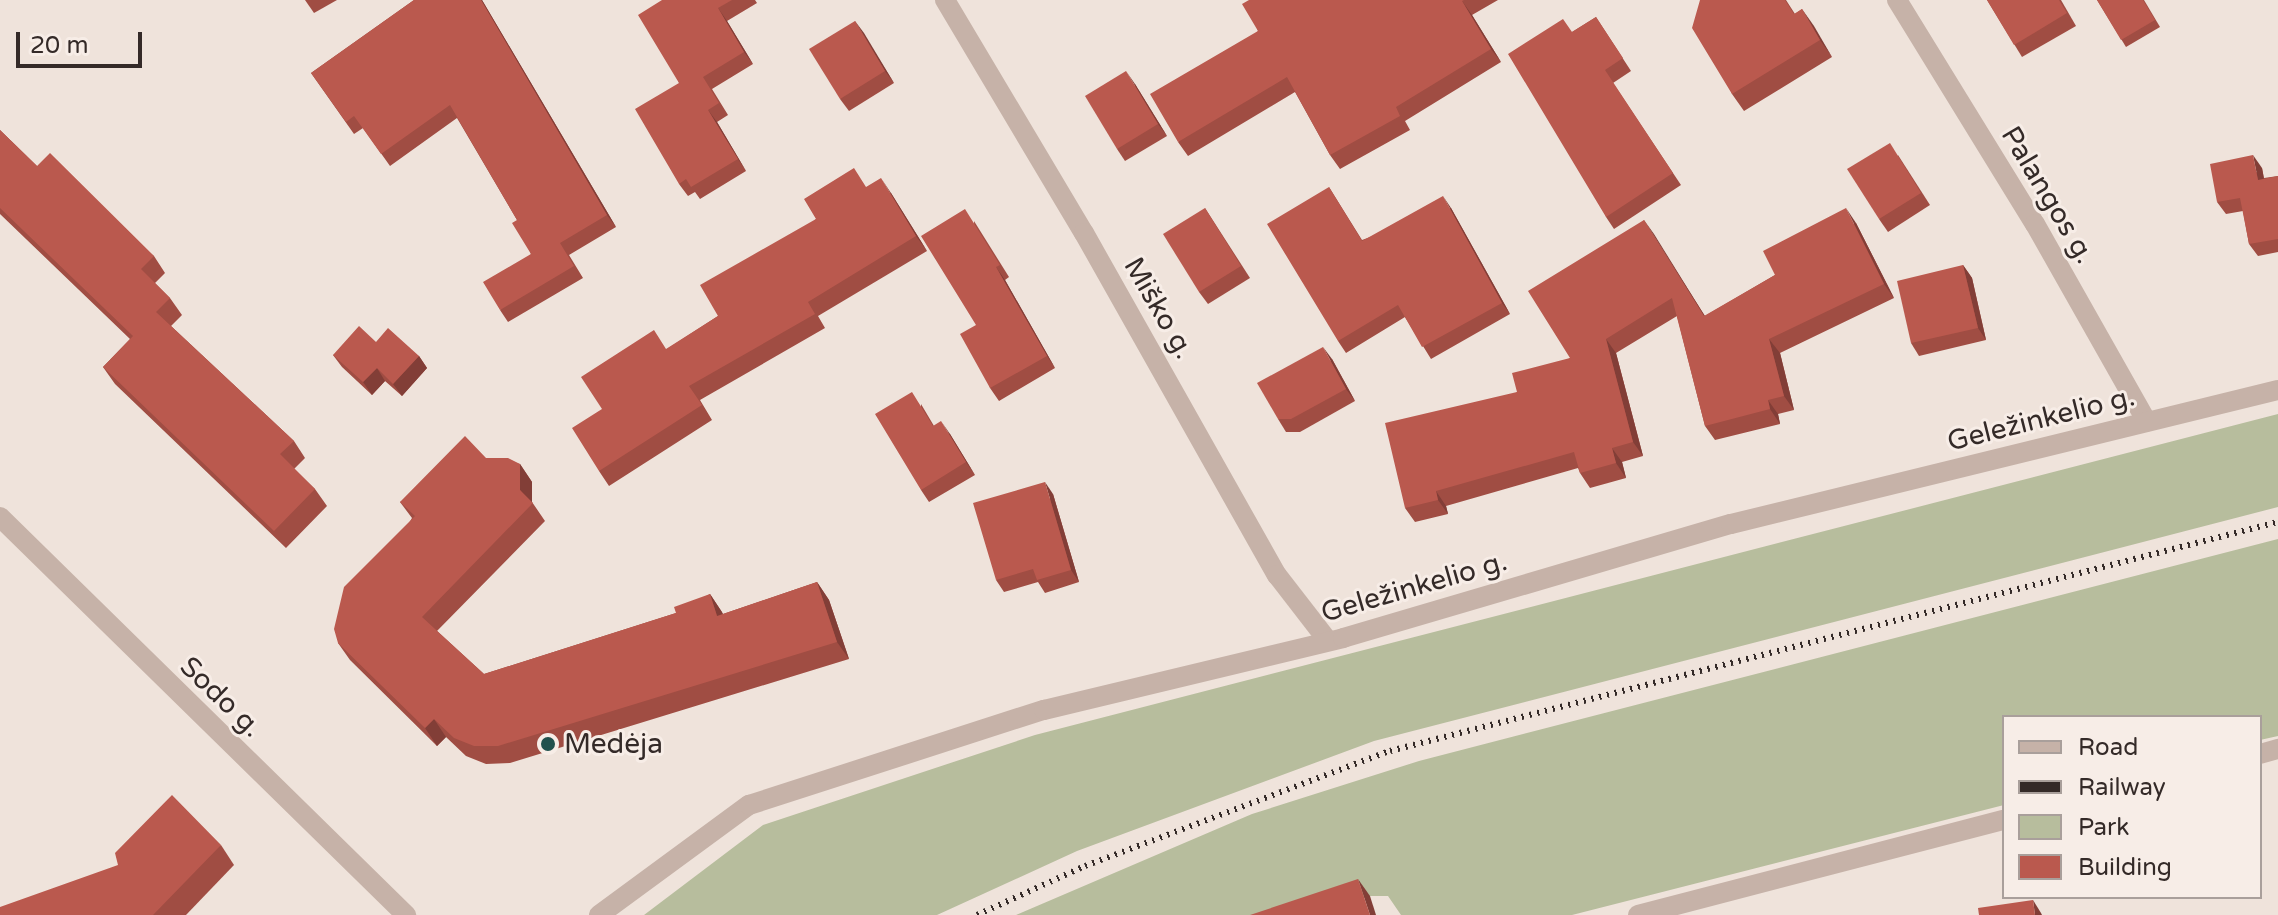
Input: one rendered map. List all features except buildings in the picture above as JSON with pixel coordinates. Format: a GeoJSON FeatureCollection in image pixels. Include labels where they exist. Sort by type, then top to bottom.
{"type":"FeatureCollection","features":[{"type":"Feature","properties":{"kind":"street","name":"Miško g."},"geometry":{"type":"LineString","coordinates":[[945,0],[1084,233],[1277,575],[1328,641]]}},
{"type":"Feature","properties":{"kind":"street","name":"Palangos g."},"geometry":{"type":"LineString","coordinates":[[1897,0],[2035,224],[2147,422]]}},
{"type":"Feature","properties":{"kind":"street","name":"Geležinkelio g."},"geometry":{"type":"LineString","coordinates":[[599,915],[749,805],[1044,710],[1328,641],[1731,524],[2278,390]]}},
{"type":"Feature","properties":{"kind":"street","name":"Sodo g."},"geometry":{"type":"LineString","coordinates":[[0,517],[406,915]]}},
{"type":"Feature","properties":{"kind":"street"},"geometry":{"type":"LineString","coordinates":[[1638,915],[2002,821]]}},
{"type":"Feature","properties":{"kind":"green space"},"geometry":{"type":"Polygon","coordinates":[[[2278,414],[2278,507],[1374,741],[1077,851],[937,915],[644,915],[763,825],[1035,735],[2278,414]]]}},
{"type":"Feature","properties":{"kind":"green space"},"geometry":{"type":"Polygon","coordinates":[[[2278,539],[2278,736],[2262,740],[2262,715],[2002,715],[2002,806],[1572,915],[1401,915],[1388,896],[1370,896],[1314,915],[1016,915],[1252,814],[1419,761],[2278,539]]]}},
{"type":"Feature","properties":{"kind":"railway"},"geometry":{"type":"LineString","coordinates":[[977,915],[1085,866],[1390,751],[2278,522]]}},
{"type":"Feature","properties":{"kind":"place","name":"Medėja"},"geometry":{"type":"Point","coordinates":[548,744]}}]}
